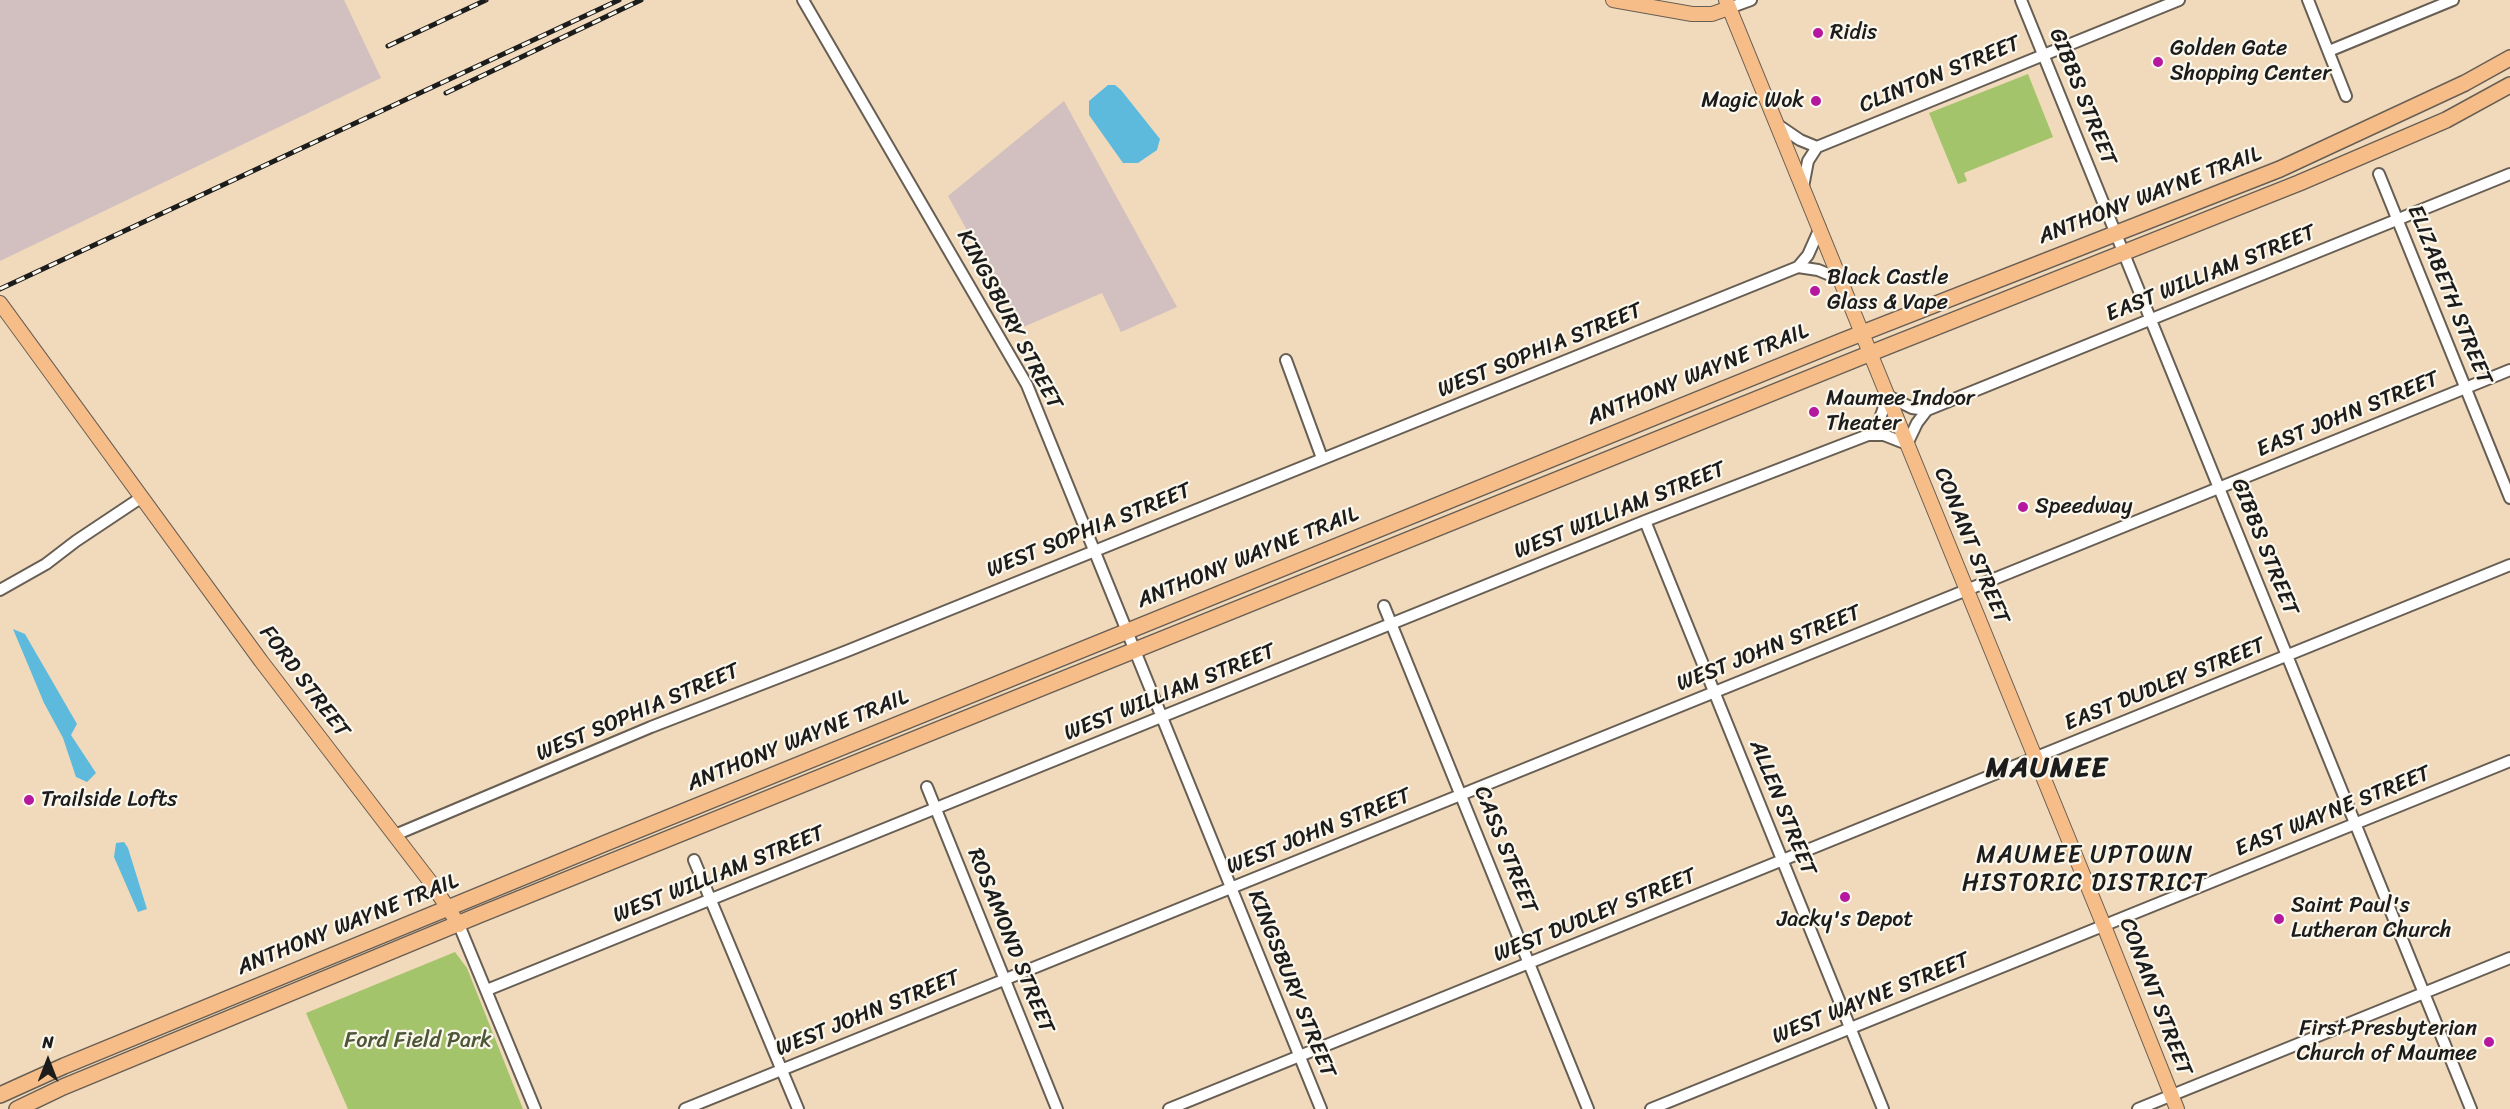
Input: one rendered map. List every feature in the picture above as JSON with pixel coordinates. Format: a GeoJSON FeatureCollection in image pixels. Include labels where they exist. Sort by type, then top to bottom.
{"type":"FeatureCollection","features":[{"type":"Feature","properties":{"kind":"highway","name":"ANTHONY WAYNE TRAIL"},"geometry":{"type":"LineString","coordinates":[[0,1095],[64,1066],[449,908],[1862,332],[2280,169],[2465,84],[2510,58]]}},
{"type":"Feature","properties":{"kind":"highway","name":"ANTHONY WAYNE TRAIL"},"geometry":{"type":"LineString","coordinates":[[17,1109],[63,1087],[459,924],[1870,353],[2124,253],[2446,120],[2510,85]]}},
{"type":"Feature","properties":{"kind":"main road"},"geometry":{"type":"LineString","coordinates":[[1613,0],[1692,14],[1712,14],[1728,4]]}},
{"type":"Feature","properties":{"kind":"main road","name":"CONANT STREET"},"geometry":{"type":"LineString","coordinates":[[1728,4],[2177,1109]]}},
{"type":"Feature","properties":{"kind":"main road","name":"FORD STREET"},"geometry":{"type":"LineString","coordinates":[[0,303],[261,661],[395,835],[459,924]]}},
{"type":"Feature","properties":{"kind":"street","name":"KINGSBURY STREET"},"geometry":{"type":"LineString","coordinates":[[803,0],[1027,385],[1321,1109]]}},
{"type":"Feature","properties":{"kind":"street"},"geometry":{"type":"LineString","coordinates":[[1728,4],[1751,0]]}},
{"type":"Feature","properties":{"kind":"street","name":"GIBBS STREET"},"geometry":{"type":"LineString","coordinates":[[2021,0],[2472,1109]]}},
{"type":"Feature","properties":{"kind":"street","name":"CLINTON STREET"},"geometry":{"type":"LineString","coordinates":[[1816,147],[2178,0]]}},
{"type":"Feature","properties":{"kind":"street"},"geometry":{"type":"LineString","coordinates":[[2308,0],[2346,96]]}},
{"type":"Feature","properties":{"kind":"street"},"geometry":{"type":"LineString","coordinates":[[2329,51],[2453,0]]}},
{"type":"Feature","properties":{"kind":"street"},"geometry":{"type":"LineString","coordinates":[[1778,125],[1800,140],[1816,147],[1808,160],[1803,187]]}},
{"type":"Feature","properties":{"kind":"street","name":"ELIZABETH STREET"},"geometry":{"type":"LineString","coordinates":[[2379,174],[2510,498]]}},
{"type":"Feature","properties":{"kind":"street","name":"EAST WILLIAM STREET"},"geometry":{"type":"LineString","coordinates":[[1927,410],[2510,174]]}},
{"type":"Feature","properties":{"kind":"street"},"geometry":{"type":"LineString","coordinates":[[1798,267],[1808,255],[1820,228]]}},
{"type":"Feature","properties":{"kind":"street","name":"WEST SOPHIA STREET"},"geometry":{"type":"LineString","coordinates":[[395,835],[651,727],[847,651],[1798,267]]}},
{"type":"Feature","properties":{"kind":"street"},"geometry":{"type":"LineString","coordinates":[[1798,267],[1813,268],[1840,279]]}},
{"type":"Feature","properties":{"kind":"street"},"geometry":{"type":"LineString","coordinates":[[1286,360],[1322,458]]}},
{"type":"Feature","properties":{"kind":"street","name":"EAST JOHN STREET"},"geometry":{"type":"LineString","coordinates":[[1966,590],[2510,370]]}},
{"type":"Feature","properties":{"kind":"street"},"geometry":{"type":"LineString","coordinates":[[1888,396],[1906,405],[1927,410],[1917,423],[1907,444],[1884,435],[1868,435],[1879,421],[1888,396]]}},
{"type":"Feature","properties":{"kind":"street","name":"WEST WILLIAM STREET"},"geometry":{"type":"LineString","coordinates":[[487,990],[1645,521],[1868,435]]}},
{"type":"Feature","properties":{"kind":"street"},"geometry":{"type":"LineString","coordinates":[[0,590],[46,564],[75,541],[142,497]]}},
{"type":"Feature","properties":{"kind":"street","name":"ALLEN STREET"},"geometry":{"type":"LineString","coordinates":[[1645,521],[1883,1109]]}},
{"type":"Feature","properties":{"kind":"street","name":"EAST DUDLEY STREET"},"geometry":{"type":"LineString","coordinates":[[2035,759],[2510,565]]}},
{"type":"Feature","properties":{"kind":"street","name":"WEST JOHN STREET"},"geometry":{"type":"LineString","coordinates":[[685,1109],[1966,590]]}},
{"type":"Feature","properties":{"kind":"street","name":"CASS STREET"},"geometry":{"type":"LineString","coordinates":[[1384,606],[1588,1109]]}},
{"type":"Feature","properties":{"kind":"street","name":"WEST DUDLEY STREET"},"geometry":{"type":"LineString","coordinates":[[1169,1109],[2035,759]]}},
{"type":"Feature","properties":{"kind":"street","name":"EAST WAYNE STREET"},"geometry":{"type":"LineString","coordinates":[[2104,926],[2510,761]]}},
{"type":"Feature","properties":{"kind":"street","name":"ROSAMOND STREET"},"geometry":{"type":"LineString","coordinates":[[927,787],[1057,1109]]}},
{"type":"Feature","properties":{"kind":"street"},"geometry":{"type":"LineString","coordinates":[[694,860],[798,1109]]}},
{"type":"Feature","properties":{"kind":"street","name":"FORD STREET"},"geometry":{"type":"LineString","coordinates":[[459,924],[535,1109]]}},
{"type":"Feature","properties":{"kind":"street","name":"WEST WAYNE STREET"},"geometry":{"type":"LineString","coordinates":[[1651,1109],[2104,926]]}},
{"type":"Feature","properties":{"kind":"street"},"geometry":{"type":"LineString","coordinates":[[2138,1109],[2510,958]]}},
{"type":"Feature","properties":{"kind":"shaded area"},"geometry":{"type":"Polygon","coordinates":[[[0,0],[344,0],[381,78],[0,261],[0,0]]]}},
{"type":"Feature","properties":{"kind":"shaded area"},"geometry":{"type":"Polygon","coordinates":[[[1064,101],[1177,307],[1121,332],[1102,293],[1021,328],[948,196],[1064,101]]]}},
{"type":"Feature","properties":{"kind":"green space"},"geometry":{"type":"Polygon","coordinates":[[[2028,74],[2053,137],[1964,173],[1967,181],[1958,184],[1929,113],[2028,74]]]}},
{"type":"Feature","properties":{"kind":"green space","name":"Ford Field Park"},"geometry":{"type":"Polygon","coordinates":[[[455,952],[467,968],[523,1109],[348,1109],[306,1013],[455,952]]]}},
{"type":"Feature","properties":{"kind":"water"},"geometry":{"type":"Polygon","coordinates":[[[1108,85],[1115,85],[1121,90],[1160,139],[1157,150],[1138,163],[1123,163],[1089,115],[1089,101],[1108,85]]]}},
{"type":"Feature","properties":{"kind":"water"},"geometry":{"type":"Polygon","coordinates":[[[13,629],[25,634],[77,724],[71,735],[96,773],[87,782],[76,777],[63,738],[44,703],[13,629]]]}},
{"type":"Feature","properties":{"kind":"water"},"geometry":{"type":"Polygon","coordinates":[[[124,842],[128,848],[147,909],[138,912],[114,857],[116,843],[124,842]]]}},
{"type":"Feature","properties":{"kind":"railway"},"geometry":{"type":"LineString","coordinates":[[388,46],[486,0]]}},
{"type":"Feature","properties":{"kind":"railway"},"geometry":{"type":"LineString","coordinates":[[0,289],[619,0]]}},
{"type":"Feature","properties":{"kind":"railway"},"geometry":{"type":"LineString","coordinates":[[446,93],[641,0]]}},
{"type":"Feature","properties":{"kind":"place","name":"Ridis"},"geometry":{"type":"Point","coordinates":[1818,33]}},
{"type":"Feature","properties":{"kind":"place","name":"Golden Gate Shopping Center"},"geometry":{"type":"Point","coordinates":[2158,62]}},
{"type":"Feature","properties":{"kind":"place","name":"Magic Wok"},"geometry":{"type":"Point","coordinates":[1816,101]}},
{"type":"Feature","properties":{"kind":"place","name":"Black Castle Glass & Vape"},"geometry":{"type":"Point","coordinates":[1815,291]}},
{"type":"Feature","properties":{"kind":"place","name":"Maumee Indoor Theater"},"geometry":{"type":"Point","coordinates":[1814,412]}},
{"type":"Feature","properties":{"kind":"place","name":"Speedway"},"geometry":{"type":"Point","coordinates":[2023,507]}},
{"type":"Feature","properties":{"kind":"place","name":"Trailside Lofts"},"geometry":{"type":"Point","coordinates":[29,800]}},
{"type":"Feature","properties":{"kind":"place","name":"Jacky's Depot"},"geometry":{"type":"Point","coordinates":[1845,897]}},
{"type":"Feature","properties":{"kind":"place","name":"Saint Paul's Lutheran Church"},"geometry":{"type":"Point","coordinates":[2279,919]}},
{"type":"Feature","properties":{"kind":"place","name":"First Presbyterian Church of Maumee"},"geometry":{"type":"Point","coordinates":[2489,1042]}},
{"type":"Feature","properties":{"kind":"district","name":"MAUMEE"},"geometry":{"type":"Point","coordinates":[2047,769]}},
{"type":"Feature","properties":{"kind":"district","name":"MAUMEE UPTOWN HISTORIC DISTRICT"},"geometry":{"type":"Point","coordinates":[2085,870]}}]}
